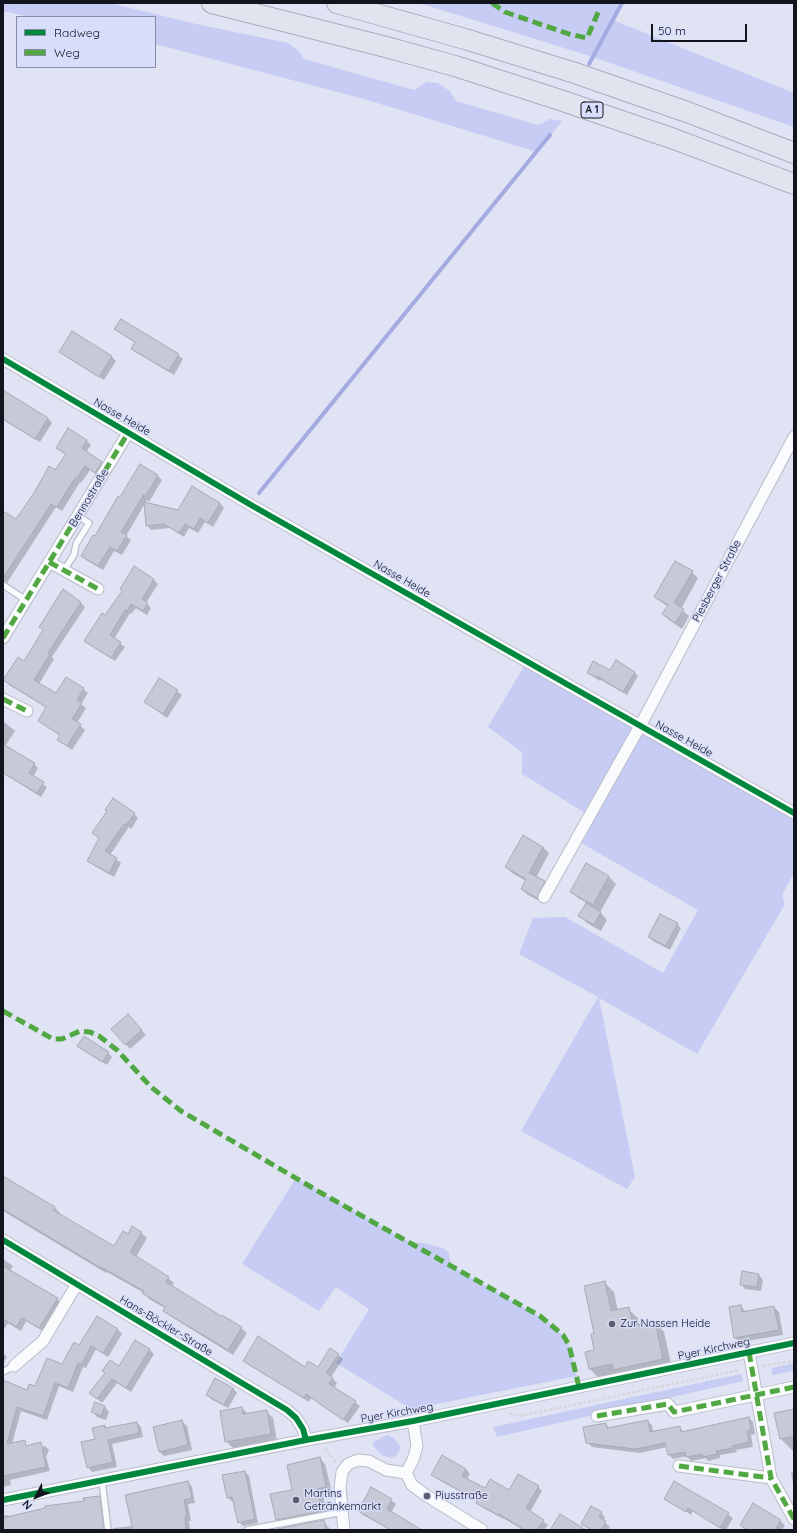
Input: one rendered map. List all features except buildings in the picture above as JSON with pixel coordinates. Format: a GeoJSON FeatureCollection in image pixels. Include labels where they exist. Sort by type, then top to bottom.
{"type":"FeatureCollection","features":[{"type":"Feature","properties":{"kind":"highway","name":"A 1"},"geometry":{"type":"LineString","coordinates":[[212,3],[455,66],[674,139],[794,184]]}},
{"type":"Feature","properties":{"kind":"highway"},"geometry":{"type":"LineString","coordinates":[[337,3],[465,39],[575,73],[687,112],[794,153]]}},
{"type":"Feature","properties":{"kind":"street","name":"Nasse Heide"},"geometry":{"type":"LineString","coordinates":[[3,359],[258,509],[794,813]]}},
{"type":"Feature","properties":{"kind":"street","name":"Bennostraße"},"geometry":{"type":"LineString","coordinates":[[3,638],[128,433]]}},
{"type":"Feature","properties":{"kind":"street","name":"Piesberger Straße"},"geometry":{"type":"LineString","coordinates":[[544,897],[640,726],[794,437]]}},
{"type":"Feature","properties":{"kind":"street"},"geometry":{"type":"LineString","coordinates":[[49,562],[98,589]]}},
{"type":"Feature","properties":{"kind":"street"},"geometry":{"type":"LineString","coordinates":[[3,699],[27,711]]}},
{"type":"Feature","properties":{"kind":"street","name":"Hans-Böckler-Straße"},"geometry":{"type":"LineString","coordinates":[[3,1240],[287,1410],[296,1418],[303,1429],[306,1440]]}},
{"type":"Feature","properties":{"kind":"street"},"geometry":{"type":"LineString","coordinates":[[14,1366],[43,1341],[77,1284]]}},
{"type":"Feature","properties":{"kind":"street","name":"Pyer Kirchweg"},"geometry":{"type":"LineString","coordinates":[[3,1500],[306,1440],[412,1422],[794,1343]]}},
{"type":"Feature","properties":{"kind":"street"},"geometry":{"type":"LineString","coordinates":[[749,1352],[755,1395],[771,1478],[794,1519]]}},
{"type":"Feature","properties":{"kind":"street"},"geometry":{"type":"LineString","coordinates":[[597,1416],[668,1404],[674,1412],[794,1387]]}},
{"type":"Feature","properties":{"kind":"street"},"geometry":{"type":"LineString","coordinates":[[406,1473],[413,1460],[417,1446],[412,1422]]}},
{"type":"Feature","properties":{"kind":"street"},"geometry":{"type":"LineString","coordinates":[[344,1530],[340,1488],[342,1472],[348,1464],[358,1460],[369,1461],[386,1470],[406,1473]]}},
{"type":"Feature","properties":{"kind":"street"},"geometry":{"type":"LineString","coordinates":[[679,1466],[771,1478]]}},
{"type":"Feature","properties":{"kind":"street"},"geometry":{"type":"LineString","coordinates":[[406,1473],[412,1485],[482,1530]]}},
{"type":"Feature","properties":{"kind":"lane"},"geometry":{"type":"LineString","coordinates":[[64,570],[74,555],[76,544],[89,523],[78,516]]}},
{"type":"Feature","properties":{"kind":"lane"},"geometry":{"type":"LineString","coordinates":[[3,585],[26,600]]}},
{"type":"Feature","properties":{"kind":"lane"},"geometry":{"type":"LineString","coordinates":[[3,1372],[14,1366]]}},
{"type":"Feature","properties":{"kind":"lane"},"geometry":{"type":"LineString","coordinates":[[102,1481],[108,1530]]}},
{"type":"Feature","properties":{"kind":"lane"},"geometry":{"type":"LineString","coordinates":[[247,1530],[342,1512]]}},
{"type":"Feature","properties":{"kind":"path"},"geometry":{"type":"LineString","coordinates":[[504,1412],[519,1416],[751,1368],[794,1361]]}},
{"type":"Feature","properties":{"kind":"path"},"geometry":{"type":"LineString","coordinates":[[318,1438],[342,1472]]}},
{"type":"Feature","properties":{"kind":"shaded area"},"geometry":{"type":"Polygon","coordinates":[[[3,3],[110,3],[196,24],[288,43],[299,51],[304,59],[414,90],[427,82],[438,83],[450,91],[456,101],[538,125],[550,119],[562,121],[537,152],[364,99],[156,44],[156,16],[26,16],[3,11],[3,3]]]}},
{"type":"Feature","properties":{"kind":"shaded area"},"geometry":{"type":"Polygon","coordinates":[[[419,3],[622,3],[613,20],[794,93],[794,127],[593,57],[419,3]]]}},
{"type":"Feature","properties":{"kind":"shaded area"},"geometry":{"type":"Polygon","coordinates":[[[527,661],[794,813],[794,873],[782,895],[785,904],[697,1054],[599,998],[635,1177],[627,1189],[521,1131],[598,997],[519,954],[533,918],[565,917],[663,973],[698,910],[576,840],[590,816],[522,774],[522,752],[488,727],[527,661]]]}},
{"type":"Feature","properties":{"kind":"shaded area"},"geometry":{"type":"Polygon","coordinates":[[[296,1178],[409,1242],[424,1243],[445,1249],[449,1253],[450,1260],[455,1268],[547,1321],[563,1335],[569,1345],[577,1376],[411,1409],[336,1363],[369,1309],[336,1287],[319,1311],[242,1264],[296,1178]]]}},
{"type":"Feature","properties":{"kind":"shaded area"},"geometry":{"type":"Polygon","coordinates":[[[794,1363],[794,1371],[772,1375],[772,1368],[794,1363]]]}},
{"type":"Feature","properties":{"kind":"shaded area"},"geometry":{"type":"Polygon","coordinates":[[[741,1374],[743,1381],[497,1437],[493,1427],[741,1374]]]}},
{"type":"Feature","properties":{"kind":"shaded area"},"geometry":{"type":"Polygon","coordinates":[[[387,1435],[394,1438],[400,1446],[396,1456],[390,1458],[382,1455],[373,1446],[373,1442],[387,1435]]]}},
{"type":"Feature","properties":{"kind":"waterway"},"geometry":{"type":"LineString","coordinates":[[589,64],[622,3]]}},
{"type":"Feature","properties":{"kind":"waterway"},"geometry":{"type":"LineString","coordinates":[[259,493],[550,135]]}},
{"type":"Feature","properties":{"kind":"marked path"},"geometry":{"type":"LineString","coordinates":[[492,3],[505,12],[569,34],[587,38],[600,8]]}},
{"type":"Feature","properties":{"kind":"marked path"},"geometry":{"type":"LineString","coordinates":[[3,638],[128,433]]}},
{"type":"Feature","properties":{"kind":"marked path"},"geometry":{"type":"LineString","coordinates":[[49,562],[98,589]]}},
{"type":"Feature","properties":{"kind":"marked path"},"geometry":{"type":"LineString","coordinates":[[3,699],[27,711]]}},
{"type":"Feature","properties":{"kind":"marked path"},"geometry":{"type":"LineString","coordinates":[[3,1011],[53,1039],[62,1039],[80,1031],[90,1032],[99,1036],[117,1050],[151,1087],[181,1111],[323,1194],[540,1316],[563,1335],[569,1345],[579,1387]]}},
{"type":"Feature","properties":{"kind":"marked path"},"geometry":{"type":"LineString","coordinates":[[749,1352],[771,1478],[794,1519]]}},
{"type":"Feature","properties":{"kind":"marked path"},"geometry":{"type":"LineString","coordinates":[[597,1416],[668,1404],[674,1412],[794,1387]]}},
{"type":"Feature","properties":{"kind":"marked path"},"geometry":{"type":"LineString","coordinates":[[679,1466],[771,1478]]}},
{"type":"Feature","properties":{"kind":"cycle path"},"geometry":{"type":"LineString","coordinates":[[3,359],[251,505],[794,813]]}},
{"type":"Feature","properties":{"kind":"cycle path"},"geometry":{"type":"LineString","coordinates":[[3,1240],[287,1410],[296,1418],[303,1429],[306,1440]]}},
{"type":"Feature","properties":{"kind":"cycle path"},"geometry":{"type":"LineString","coordinates":[[3,1500],[306,1440],[413,1421],[794,1343]]}},
{"type":"Feature","properties":{"kind":"place","name":"Zur Nassen Heide"},"geometry":{"type":"Point","coordinates":[612,1324]}},
{"type":"Feature","properties":{"kind":"place","name":"Piusstraße"},"geometry":{"type":"Point","coordinates":[427,1496]}},
{"type":"Feature","properties":{"kind":"place","name":"Martins Getränkemarkt"},"geometry":{"type":"Point","coordinates":[296,1500]}}]}
